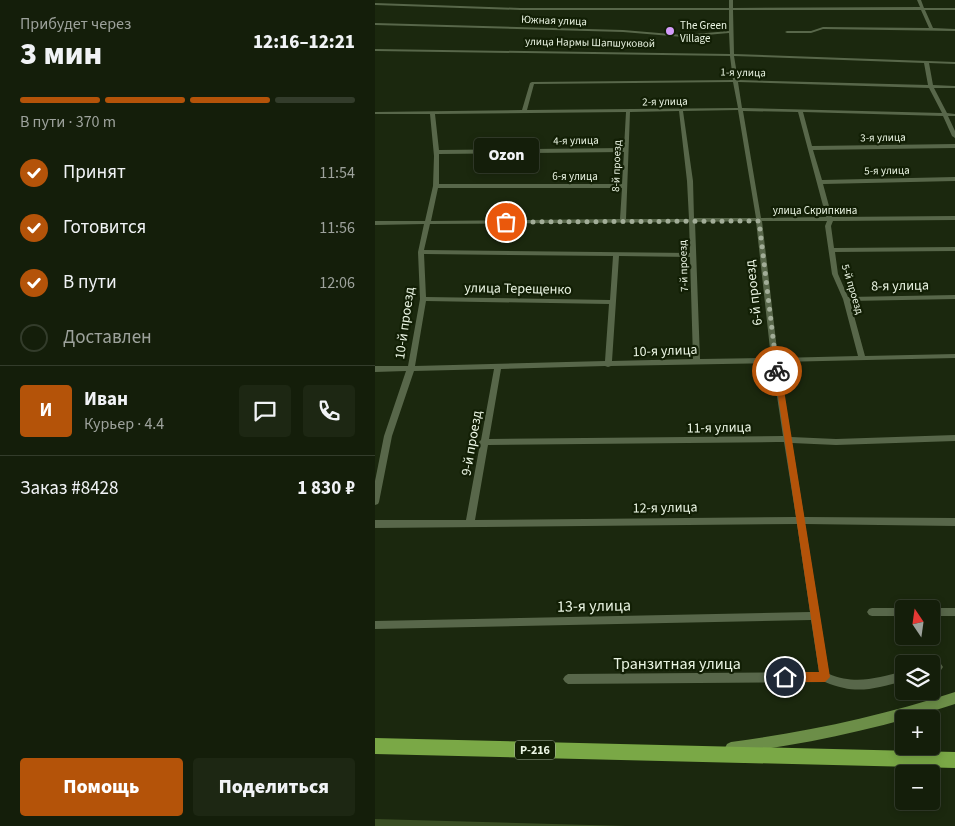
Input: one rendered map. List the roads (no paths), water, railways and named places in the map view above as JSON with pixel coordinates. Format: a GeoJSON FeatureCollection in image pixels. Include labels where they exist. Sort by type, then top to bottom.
{"type":"FeatureCollection","features":[{"type":"Feature","properties":{"kind":"highway","name":"Р-216"},"geometry":{"type":"LineString","coordinates":[[375,746],[696,752],[955,760]]}},
{"type":"Feature","properties":{"kind":"main road"},"geometry":{"type":"LineString","coordinates":[[696,752],[789,741],[860,725],[955,698]]}},
{"type":"Feature","properties":{"kind":"street"},"geometry":{"type":"LineString","coordinates":[[560,9],[562,0]]}},
{"type":"Feature","properties":{"kind":"street","name":"6-й проезд"},"geometry":{"type":"LineString","coordinates":[[731,0],[732,55],[759,221],[775,360],[825,677]]}},
{"type":"Feature","properties":{"kind":"street"},"geometry":{"type":"LineString","coordinates":[[803,0],[805,8]]}},
{"type":"Feature","properties":{"kind":"street"},"geometry":{"type":"LineString","coordinates":[[919,0],[932,30]]}},
{"type":"Feature","properties":{"kind":"street"},"geometry":{"type":"LineString","coordinates":[[375,4],[672,11],[731,8],[955,9]]}},
{"type":"Feature","properties":{"kind":"street","name":"Южная улица"},"geometry":{"type":"LineString","coordinates":[[375,24],[623,31],[683,36],[732,32]]}},
{"type":"Feature","properties":{"kind":"street"},"geometry":{"type":"LineString","coordinates":[[787,32],[811,32],[823,28],[955,30]]}},
{"type":"Feature","properties":{"kind":"street","name":"улица Нармы Шапшуковой"},"geometry":{"type":"LineString","coordinates":[[375,50],[732,55],[955,62]]}},
{"type":"Feature","properties":{"kind":"street"},"geometry":{"type":"LineString","coordinates":[[926,62],[931,86],[955,136]]}},
{"type":"Feature","properties":{"kind":"street","name":"1-я улица"},"geometry":{"type":"LineString","coordinates":[[524,112],[531,83],[736,82],[955,87]]}},
{"type":"Feature","properties":{"kind":"street","name":"7-й проезд"},"geometry":{"type":"LineString","coordinates":[[681,110],[690,181],[697,361]]}},
{"type":"Feature","properties":{"kind":"street","name":"2-я улица"},"geometry":{"type":"LineString","coordinates":[[375,113],[740,110],[955,115]]}},
{"type":"Feature","properties":{"kind":"street","name":"8-й проезд"},"geometry":{"type":"LineString","coordinates":[[623,222],[628,111]]}},
{"type":"Feature","properties":{"kind":"street","name":"5-й проезд"},"geometry":{"type":"LineString","coordinates":[[800,111],[830,220],[828,226],[835,274],[847,299],[862,358]]}},
{"type":"Feature","properties":{"kind":"street","name":"10-й проезд"},"geometry":{"type":"LineString","coordinates":[[375,502],[388,436],[411,368],[423,299],[421,252],[436,186],[436,152],[432,113]]}},
{"type":"Feature","properties":{"kind":"street","name":"3-я улица"},"geometry":{"type":"LineString","coordinates":[[811,148],[955,146]]}},
{"type":"Feature","properties":{"kind":"street","name":"4-я улица"},"geometry":{"type":"LineString","coordinates":[[436,152],[626,150]]}},
{"type":"Feature","properties":{"kind":"street","name":"5-я улица"},"geometry":{"type":"LineString","coordinates":[[820,182],[955,179]]}},
{"type":"Feature","properties":{"kind":"street","name":"6-я улица"},"geometry":{"type":"LineString","coordinates":[[436,186],[625,186]]}},
{"type":"Feature","properties":{"kind":"street","name":"улица Скрипкина"},"geometry":{"type":"LineString","coordinates":[[375,223],[955,218]]}},
{"type":"Feature","properties":{"kind":"street"},"geometry":{"type":"LineString","coordinates":[[833,250],[955,249]]}},
{"type":"Feature","properties":{"kind":"street"},"geometry":{"type":"LineString","coordinates":[[421,252],[616,256],[693,255]]}},
{"type":"Feature","properties":{"kind":"street"},"geometry":{"type":"LineString","coordinates":[[608,365],[616,256]]}},
{"type":"Feature","properties":{"kind":"street","name":"8-я улица"},"geometry":{"type":"LineString","coordinates":[[847,299],[955,297]]}},
{"type":"Feature","properties":{"kind":"street","name":"улица Терещенко"},"geometry":{"type":"LineString","coordinates":[[423,299],[613,302]]}},
{"type":"Feature","properties":{"kind":"street","name":"10-я улица"},"geometry":{"type":"LineString","coordinates":[[375,369],[955,356]]}},
{"type":"Feature","properties":{"kind":"street","name":"9-й проезд"},"geometry":{"type":"LineString","coordinates":[[470,523],[483,442],[498,367]]}},
{"type":"Feature","properties":{"kind":"street","name":"11-я улица"},"geometry":{"type":"LineString","coordinates":[[483,442],[788,440],[836,442],[955,438]]}},
{"type":"Feature","properties":{"kind":"street","name":"12-я улица"},"geometry":{"type":"LineString","coordinates":[[375,524],[801,520],[955,522]]}},
{"type":"Feature","properties":{"kind":"street"},"geometry":{"type":"LineString","coordinates":[[872,612],[895,612]]}},
{"type":"Feature","properties":{"kind":"street"},"geometry":{"type":"LineString","coordinates":[[940,612],[955,612]]}},
{"type":"Feature","properties":{"kind":"street","name":"13-я улица"},"geometry":{"type":"LineString","coordinates":[[375,625],[815,616]]}},
{"type":"Feature","properties":{"kind":"street","name":"Транзитная улица"},"geometry":{"type":"LineString","coordinates":[[568,679],[825,677],[843,686],[866,686],[895,678]]}},
{"type":"Feature","properties":{"kind":"place","name":"The Green Village"},"geometry":{"type":"Point","coordinates":[670,31]}},
{"type":"Feature","properties":{"kind":"place","name":"Ozon"},"geometry":{"type":"Point","coordinates":[506,222]}}]}
